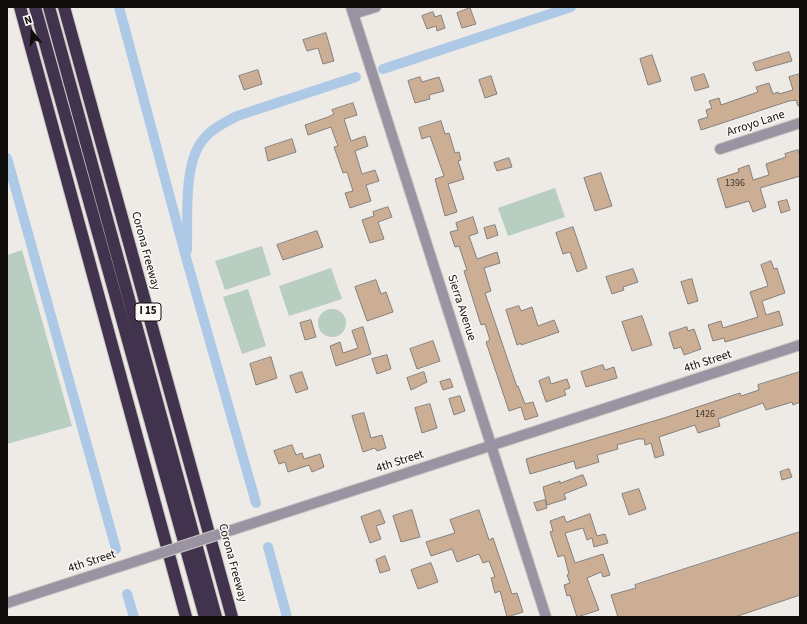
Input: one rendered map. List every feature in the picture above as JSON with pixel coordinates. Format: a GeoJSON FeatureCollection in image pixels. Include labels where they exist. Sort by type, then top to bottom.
{"type":"FeatureCollection","features":[{"type":"Feature","properties":{"kind":"highway"},"geometry":{"type":"LineString","coordinates":[[20,7],[51,114],[102,313],[186,617]]}},
{"type":"Feature","properties":{"kind":"highway"},"geometry":{"type":"LineString","coordinates":[[35,7],[204,617]]}},
{"type":"Feature","properties":{"kind":"highway","name":"Corona Freeway"},"geometry":{"type":"LineString","coordinates":[[64,7],[232,617]]}},
{"type":"Feature","properties":{"kind":"highway"},"geometry":{"type":"LineString","coordinates":[[51,12],[91,104]]}},
{"type":"Feature","properties":{"kind":"highway"},"geometry":{"type":"LineString","coordinates":[[51,12],[216,617]]}},
{"type":"Feature","properties":{"kind":"highway"},"geometry":{"type":"LineString","coordinates":[[39,20],[51,114]]}},
{"type":"Feature","properties":{"kind":"street"},"geometry":{"type":"LineString","coordinates":[[352,10],[376,7]]}},
{"type":"Feature","properties":{"kind":"street","name":"Sierra Avenue"},"geometry":{"type":"LineString","coordinates":[[352,10],[546,617]]}},
{"type":"Feature","properties":{"kind":"street","name":"Arroyo Lane"},"geometry":{"type":"LineString","coordinates":[[720,149],[800,123]]}},
{"type":"Feature","properties":{"kind":"street","name":"4th Street"},"geometry":{"type":"LineString","coordinates":[[7,603],[800,345]]}},
{"type":"Feature","properties":{"kind":"green space"},"geometry":{"type":"Polygon","coordinates":[[[555,188],[565,217],[508,236],[498,208],[555,188]]]}},
{"type":"Feature","properties":{"kind":"green space"},"geometry":{"type":"Polygon","coordinates":[[[262,246],[271,275],[225,290],[215,261],[262,246]]]}},
{"type":"Feature","properties":{"kind":"green space"},"geometry":{"type":"Polygon","coordinates":[[[22,250],[72,426],[7,444],[7,255],[22,250]]]}},
{"type":"Feature","properties":{"kind":"green space"},"geometry":{"type":"Polygon","coordinates":[[[331,268],[342,299],[289,316],[279,286],[331,268]]]}},
{"type":"Feature","properties":{"kind":"green space"},"geometry":{"type":"Polygon","coordinates":[[[248,289],[266,346],[242,354],[223,297],[248,289]]]}},
{"type":"Feature","properties":{"kind":"green space"},"geometry":{"type":"Polygon","coordinates":[[[332,309],[342,313],[346,323],[342,333],[332,337],[322,333],[318,323],[322,313],[332,309]]]}},
{"type":"Feature","properties":{"kind":"building"},"geometry":{"type":"Polygon","coordinates":[[[470,8],[476,24],[462,28],[457,13],[470,8]]]}},
{"type":"Feature","properties":{"kind":"building"},"geometry":{"type":"Polygon","coordinates":[[[433,12],[435,17],[441,15],[445,28],[437,31],[436,26],[427,29],[422,16],[433,12]]]}},
{"type":"Feature","properties":{"kind":"building"},"geometry":{"type":"Polygon","coordinates":[[[326,33],[334,61],[323,64],[318,48],[307,51],[303,40],[326,33]]]}},
{"type":"Feature","properties":{"kind":"building"},"geometry":{"type":"Polygon","coordinates":[[[789,52],[792,61],[756,71],[753,63],[789,52]]]}},
{"type":"Feature","properties":{"kind":"building"},"geometry":{"type":"Polygon","coordinates":[[[652,55],[661,81],[648,85],[640,59],[652,55]]]}},
{"type":"Feature","properties":{"kind":"building"},"geometry":{"type":"Polygon","coordinates":[[[258,70],[262,84],[244,90],[239,76],[258,70]]]}},
{"type":"Feature","properties":{"kind":"building"},"geometry":{"type":"Polygon","coordinates":[[[704,74],[709,87],[695,91],[691,78],[704,74]]]}},
{"type":"Feature","properties":{"kind":"building"},"geometry":{"type":"Polygon","coordinates":[[[800,74],[800,106],[798,106],[796,100],[789,101],[701,130],[698,120],[708,117],[706,110],[712,108],[709,101],[719,98],[721,105],[758,92],[756,87],[769,83],[773,94],[793,90],[789,77],[800,74]]]}},
{"type":"Feature","properties":{"kind":"building"},"geometry":{"type":"Polygon","coordinates":[[[491,76],[497,94],[485,98],[479,80],[491,76]]]}},
{"type":"Feature","properties":{"kind":"building"},"geometry":{"type":"Polygon","coordinates":[[[420,77],[422,82],[439,77],[444,91],[429,95],[430,99],[415,103],[408,81],[420,77]]]}},
{"type":"Feature","properties":{"kind":"building"},"geometry":{"type":"Polygon","coordinates":[[[353,103],[357,115],[344,119],[351,141],[365,136],[368,146],[355,151],[362,174],[375,170],[379,181],[366,185],[371,201],[350,208],[345,193],[353,191],[347,172],[343,173],[334,147],[338,146],[331,127],[308,135],[305,125],[334,114],[332,110],[353,103]]]}},
{"type":"Feature","properties":{"kind":"building"},"geometry":{"type":"Polygon","coordinates":[[[441,121],[445,134],[449,133],[455,153],[459,152],[461,160],[458,161],[464,179],[448,184],[457,212],[445,216],[435,179],[444,176],[430,136],[422,139],[419,128],[441,121]]]}},
{"type":"Feature","properties":{"kind":"building"},"geometry":{"type":"Polygon","coordinates":[[[292,139],[296,152],[268,161],[265,148],[292,139]]]}},
{"type":"Feature","properties":{"kind":"building"},"geometry":{"type":"Polygon","coordinates":[[[798,150],[800,157],[800,176],[760,188],[766,207],[753,212],[749,201],[726,208],[717,179],[739,172],[738,169],[749,165],[753,180],[769,175],[766,164],[786,157],[785,154],[798,150]]]}},
{"type":"Feature","properties":{"kind":"building"},"geometry":{"type":"Polygon","coordinates":[[[509,158],[512,167],[497,171],[494,163],[509,158]]]}},
{"type":"Feature","properties":{"kind":"building"},"geometry":{"type":"Polygon","coordinates":[[[601,173],[612,206],[595,211],[584,178],[601,173]]]}},
{"type":"Feature","properties":{"kind":"building"},"geometry":{"type":"Polygon","coordinates":[[[787,200],[790,210],[781,213],[778,202],[787,200]]]}},
{"type":"Feature","properties":{"kind":"building"},"geometry":{"type":"Polygon","coordinates":[[[388,207],[392,217],[378,222],[384,239],[370,243],[362,220],[374,216],[373,212],[388,207]]]}},
{"type":"Feature","properties":{"kind":"building"},"geometry":{"type":"Polygon","coordinates":[[[473,217],[478,233],[469,236],[477,259],[497,252],[500,263],[484,268],[491,291],[485,293],[517,387],[518,386],[525,404],[533,402],[538,416],[525,420],[521,407],[509,411],[486,342],[490,340],[485,324],[481,325],[464,271],[467,270],[459,246],[455,247],[450,232],[458,230],[456,223],[473,217]]]}},
{"type":"Feature","properties":{"kind":"building"},"geometry":{"type":"Polygon","coordinates":[[[495,225],[498,235],[487,239],[484,228],[495,225]]]}},
{"type":"Feature","properties":{"kind":"building"},"geometry":{"type":"Polygon","coordinates":[[[573,227],[587,268],[577,272],[570,252],[563,254],[556,233],[573,227]]]}},
{"type":"Feature","properties":{"kind":"building"},"geometry":{"type":"Polygon","coordinates":[[[317,231],[323,247],[283,260],[277,245],[317,231]]]}},
{"type":"Feature","properties":{"kind":"building"},"geometry":{"type":"Polygon","coordinates":[[[771,261],[774,269],[777,268],[785,293],[762,301],[766,315],[779,311],[783,325],[725,342],[724,338],[713,341],[708,325],[721,321],[723,328],[758,317],[750,292],[768,286],[761,265],[771,261]]]}},
{"type":"Feature","properties":{"kind":"building"},"geometry":{"type":"Polygon","coordinates":[[[633,269],[638,282],[623,287],[624,290],[612,294],[606,277],[633,269]]]}},
{"type":"Feature","properties":{"kind":"building"},"geometry":{"type":"Polygon","coordinates":[[[692,279],[698,301],[688,304],[681,282],[692,279]]]}},
{"type":"Feature","properties":{"kind":"building"},"geometry":{"type":"Polygon","coordinates":[[[376,280],[381,294],[386,292],[393,312],[367,321],[355,287],[376,280]]]}},
{"type":"Feature","properties":{"kind":"building"},"geometry":{"type":"Polygon","coordinates":[[[519,306],[521,311],[532,307],[538,326],[554,320],[559,332],[517,345],[506,310],[519,306]]]}},
{"type":"Feature","properties":{"kind":"building"},"geometry":{"type":"Polygon","coordinates":[[[642,316],[652,345],[632,351],[622,322],[642,316]]]}},
{"type":"Feature","properties":{"kind":"building"},"geometry":{"type":"Polygon","coordinates":[[[311,320],[316,337],[305,340],[300,323],[311,320]]]}},
{"type":"Feature","properties":{"kind":"building"},"geometry":{"type":"Polygon","coordinates":[[[363,327],[371,354],[336,366],[330,346],[340,342],[343,353],[358,348],[352,331],[363,327]]]}},
{"type":"Feature","properties":{"kind":"building"},"geometry":{"type":"Polygon","coordinates":[[[687,327],[688,331],[694,329],[701,349],[684,355],[681,347],[674,349],[669,333],[687,327]]]}},
{"type":"Feature","properties":{"kind":"building"},"geometry":{"type":"Polygon","coordinates":[[[433,341],[440,361],[417,369],[410,349],[433,341]]]}},
{"type":"Feature","properties":{"kind":"building"},"geometry":{"type":"Polygon","coordinates":[[[387,355],[391,369],[377,374],[372,359],[387,355]]]}},
{"type":"Feature","properties":{"kind":"building"},"geometry":{"type":"Polygon","coordinates":[[[271,357],[277,378],[256,385],[250,364],[271,357]]]}},
{"type":"Feature","properties":{"kind":"building"},"geometry":{"type":"Polygon","coordinates":[[[603,365],[605,370],[614,367],[617,378],[586,387],[581,372],[603,365]]]}},
{"type":"Feature","properties":{"kind":"building"},"geometry":{"type":"Polygon","coordinates":[[[302,372],[308,389],[296,393],[290,376],[302,372]]]}},
{"type":"Feature","properties":{"kind":"building"},"geometry":{"type":"Polygon","coordinates":[[[424,372],[427,382],[411,390],[407,378],[424,372]]]}},
{"type":"Feature","properties":{"kind":"building"},"geometry":{"type":"Polygon","coordinates":[[[800,372],[800,402],[793,405],[792,402],[766,410],[763,403],[718,419],[720,426],[698,433],[695,425],[659,437],[664,455],[655,458],[651,443],[645,445],[644,439],[638,439],[617,445],[618,449],[597,455],[599,462],[576,469],[574,461],[530,474],[526,459],[664,418],[740,393],[741,396],[759,390],[758,385],[800,372]]]}},
{"type":"Feature","properties":{"kind":"building"},"geometry":{"type":"Polygon","coordinates":[[[549,377],[551,384],[567,379],[570,388],[564,390],[566,395],[546,402],[539,381],[549,377]]]}},
{"type":"Feature","properties":{"kind":"building"},"geometry":{"type":"Polygon","coordinates":[[[450,379],[453,387],[443,390],[440,382],[450,379]]]}},
{"type":"Feature","properties":{"kind":"building"},"geometry":{"type":"Polygon","coordinates":[[[460,396],[465,411],[454,415],[449,399],[460,396]]]}},
{"type":"Feature","properties":{"kind":"building"},"geometry":{"type":"Polygon","coordinates":[[[430,404],[437,428],[422,433],[415,408],[430,404]]]}},
{"type":"Feature","properties":{"kind":"building"},"geometry":{"type":"Polygon","coordinates":[[[364,413],[371,438],[382,435],[386,448],[377,451],[375,448],[363,452],[352,416],[364,413]]]}},
{"type":"Feature","properties":{"kind":"building"},"geometry":{"type":"Polygon","coordinates":[[[292,445],[296,455],[302,453],[304,459],[320,454],[324,467],[312,472],[309,465],[288,472],[285,462],[279,464],[274,451],[292,445]]]}},
{"type":"Feature","properties":{"kind":"building"},"geometry":{"type":"Polygon","coordinates":[[[789,469],[792,477],[782,480],[780,472],[789,469]]]}},
{"type":"Feature","properties":{"kind":"building"},"geometry":{"type":"Polygon","coordinates":[[[583,475],[587,485],[564,494],[566,499],[547,505],[543,487],[583,475]]]}},
{"type":"Feature","properties":{"kind":"building"},"geometry":{"type":"Polygon","coordinates":[[[639,489],[646,509],[629,515],[622,494],[639,489]]]}},
{"type":"Feature","properties":{"kind":"building"},"geometry":{"type":"Polygon","coordinates":[[[545,500],[547,508],[537,511],[534,503],[545,500]]]}},
{"type":"Feature","properties":{"kind":"building"},"geometry":{"type":"Polygon","coordinates":[[[380,510],[385,523],[376,526],[381,539],[370,543],[361,517],[380,510]]]}},
{"type":"Feature","properties":{"kind":"building"},"geometry":{"type":"Polygon","coordinates":[[[412,510],[420,537],[401,542],[393,516],[412,510]]]}},
{"type":"Feature","properties":{"kind":"building"},"geometry":{"type":"Polygon","coordinates":[[[479,510],[489,540],[493,538],[512,594],[517,593],[523,612],[507,617],[500,591],[495,593],[491,578],[495,577],[489,561],[483,563],[479,554],[457,562],[452,549],[431,556],[426,542],[455,533],[450,520],[479,510]]]}},
{"type":"Feature","properties":{"kind":"building"},"geometry":{"type":"Polygon","coordinates":[[[590,514],[597,536],[605,534],[608,543],[594,547],[592,538],[587,540],[583,528],[565,533],[575,563],[603,554],[610,575],[603,577],[601,572],[587,578],[599,610],[577,617],[570,595],[567,596],[564,585],[570,583],[567,575],[569,574],[564,555],[558,557],[550,532],[553,531],[550,521],[564,516],[566,522],[590,514]]]}},
{"type":"Feature","properties":{"kind":"building"},"geometry":{"type":"Polygon","coordinates":[[[800,532],[800,595],[735,617],[618,617],[611,595],[636,588],[635,585],[800,532]]]}},
{"type":"Feature","properties":{"kind":"building"},"geometry":{"type":"Polygon","coordinates":[[[385,556],[390,570],[380,573],[376,560],[385,556]]]}},
{"type":"Feature","properties":{"kind":"building"},"geometry":{"type":"Polygon","coordinates":[[[431,563],[438,582],[418,589],[411,570],[431,563]]]}},
{"type":"Feature","properties":{"kind":"waterway"},"geometry":{"type":"LineString","coordinates":[[119,7],[187,261],[256,503]]}},
{"type":"Feature","properties":{"kind":"waterway"},"geometry":{"type":"LineString","coordinates":[[383,69],[571,7]]}},
{"type":"Feature","properties":{"kind":"waterway"},"geometry":{"type":"LineString","coordinates":[[187,250],[189,179],[196,152],[202,141],[209,133],[237,116],[356,77]]}},
{"type":"Feature","properties":{"kind":"waterway"},"geometry":{"type":"LineString","coordinates":[[7,158],[116,549]]}},
{"type":"Feature","properties":{"kind":"waterway"},"geometry":{"type":"LineString","coordinates":[[268,547],[287,617]]}},
{"type":"Feature","properties":{"kind":"waterway"},"geometry":{"type":"LineString","coordinates":[[127,594],[134,617]]}}]}
